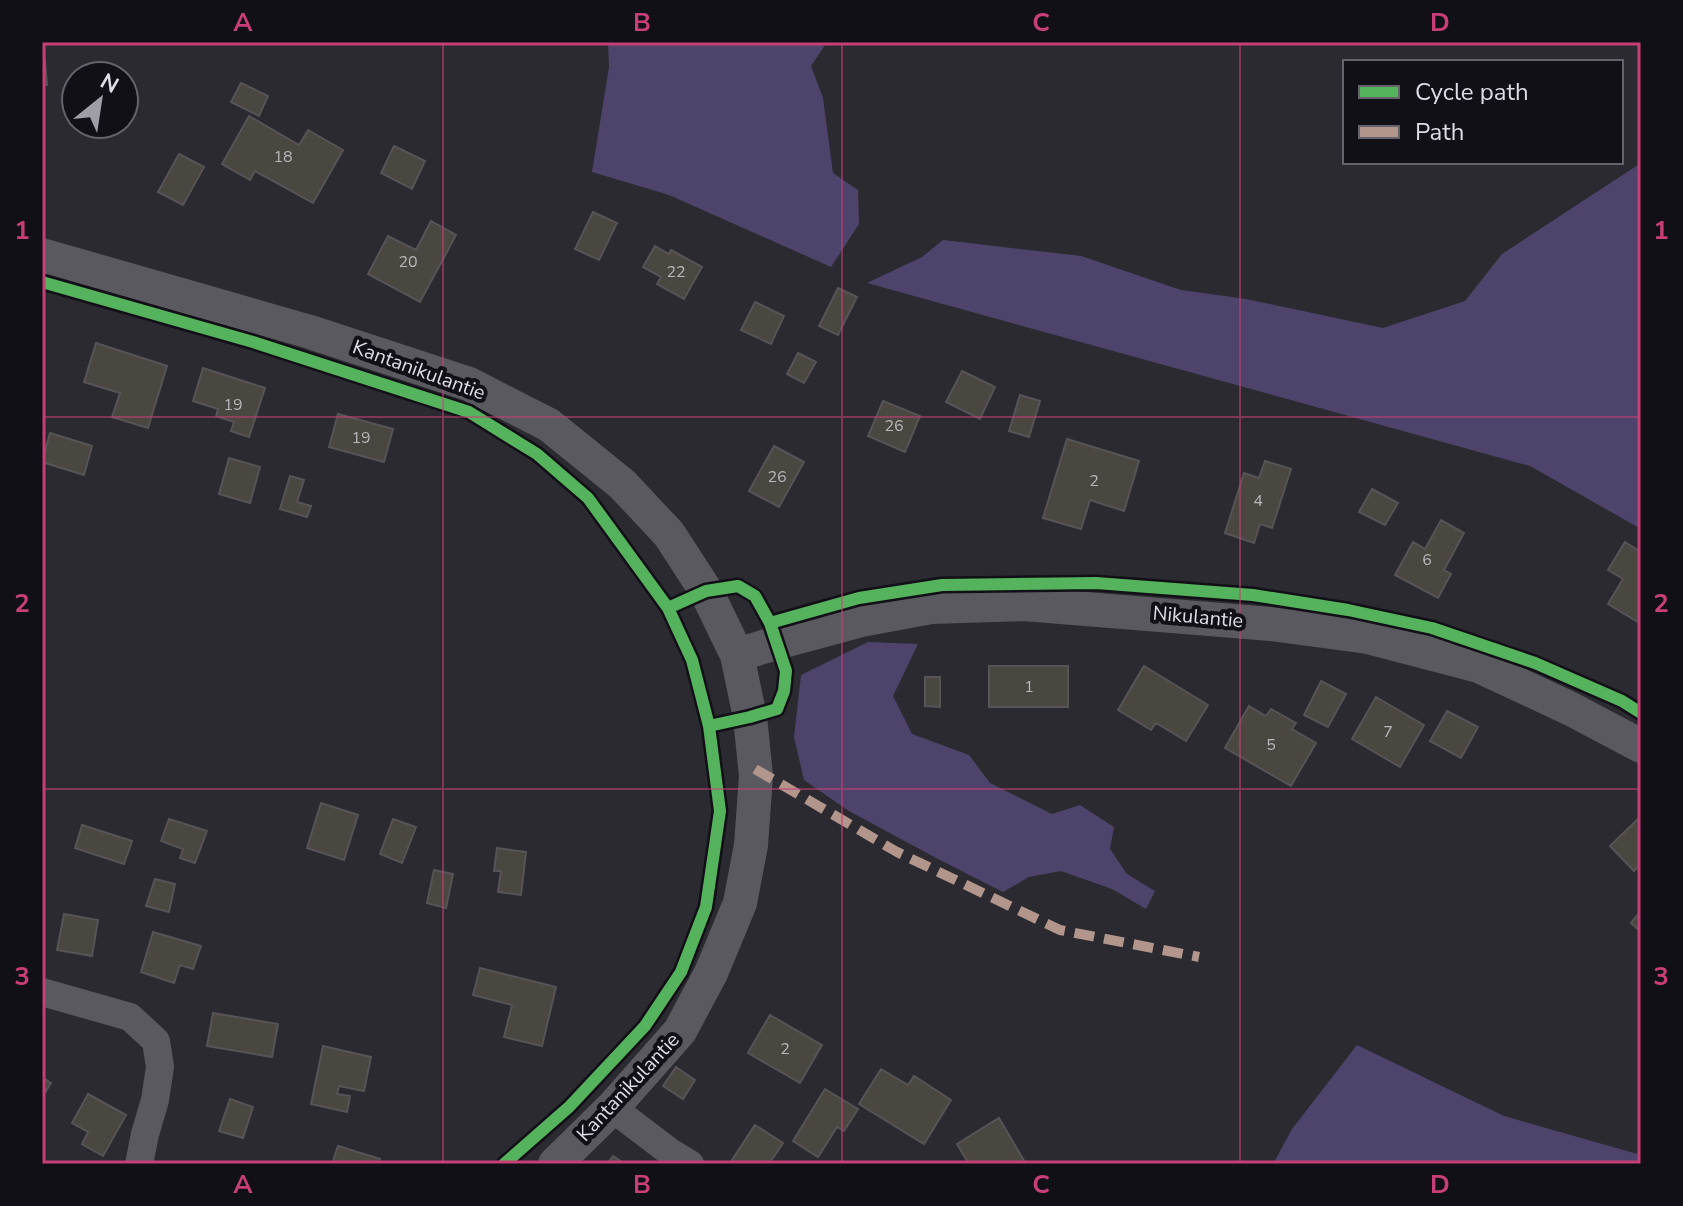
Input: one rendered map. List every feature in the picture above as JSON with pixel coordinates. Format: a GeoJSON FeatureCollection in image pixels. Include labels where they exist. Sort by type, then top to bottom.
{"type":"FeatureCollection","features":[{"type":"Feature","properties":{"kind":"street","name":"Kantanikulantie"},"geometry":{"type":"LineString","coordinates":[[42,255],[310,332],[469,384],[549,425],[622,484],[669,534],[706,591],[737,655],[750,717],[756,776],[751,845],[740,903],[711,973],[680,1031],[612,1108],[555,1164]]}},
{"type":"Feature","properties":{"kind":"street","name":"Nikulantie"},"geometry":{"type":"LineString","coordinates":[[737,655],[861,620],[931,607],[1024,604],[1271,624],[1368,637],[1479,666],[1641,746]]}},
{"type":"Feature","properties":{"kind":"street"},"geometry":{"type":"LineString","coordinates":[[42,992],[130,1017],[156,1041],[160,1067],[139,1164]]}},
{"type":"Feature","properties":{"kind":"street"},"geometry":{"type":"LineString","coordinates":[[612,1108],[690,1164]]}},
{"type":"Feature","properties":{"kind":"shaded area"},"geometry":{"type":"Polygon","coordinates":[[[608,42],[827,42],[811,66],[823,98],[833,173],[858,190],[859,224],[831,267],[669,195],[592,172],[609,67],[608,42]]]}},
{"type":"Feature","properties":{"kind":"shaded area"},"geometry":{"type":"Polygon","coordinates":[[[1641,163],[1641,529],[1530,466],[867,283],[922,257],[943,240],[1081,256],[1181,290],[1246,299],[1383,328],[1465,301],[1502,254],[1641,163]]]}},
{"type":"Feature","properties":{"kind":"shaded area"},"geometry":{"type":"Polygon","coordinates":[[[868,642],[918,644],[893,696],[912,734],[969,755],[990,783],[1052,814],[1080,805],[1114,827],[1110,849],[1127,874],[1155,891],[1146,909],[1112,889],[1061,871],[1029,877],[1003,892],[849,811],[804,780],[794,737],[801,675],[868,642]]]}},
{"type":"Feature","properties":{"kind":"shaded area"},"geometry":{"type":"Polygon","coordinates":[[[1357,1045],[1504,1116],[1641,1155],[1641,1164],[1273,1164],[1292,1129],[1357,1045]]]}},
{"type":"Feature","properties":{"kind":"building"},"geometry":{"type":"Polygon","coordinates":[[[44,50],[47,85],[42,85],[44,50]]]}},
{"type":"Feature","properties":{"kind":"building"},"geometry":{"type":"Polygon","coordinates":[[[241,83],[268,96],[259,116],[231,102],[241,83]]]}},
{"type":"Feature","properties":{"kind":"building"},"geometry":{"type":"Polygon","coordinates":[[[249,116],[299,145],[308,130],[343,150],[313,203],[255,171],[250,180],[222,164],[249,116]]]}},
{"type":"Feature","properties":{"kind":"building"},"geometry":{"type":"Polygon","coordinates":[[[394,146],[425,161],[412,189],[381,173],[394,146]]]}},
{"type":"Feature","properties":{"kind":"building"},"geometry":{"type":"Polygon","coordinates":[[[179,154],[204,167],[183,205],[158,192],[179,154]]]}},
{"type":"Feature","properties":{"kind":"building"},"geometry":{"type":"Polygon","coordinates":[[[593,212],[617,223],[599,260],[575,249],[593,212]]]}},
{"type":"Feature","properties":{"kind":"building"},"geometry":{"type":"Polygon","coordinates":[[[431,221],[456,235],[420,302],[368,274],[388,236],[416,250],[431,221]]]}},
{"type":"Feature","properties":{"kind":"building"},"geometry":{"type":"Polygon","coordinates":[[[655,246],[669,254],[671,250],[702,267],[684,299],[657,284],[661,277],[643,267],[655,246]]]}},
{"type":"Feature","properties":{"kind":"building"},"geometry":{"type":"Polygon","coordinates":[[[838,288],[857,297],[838,335],[819,326],[838,288]]]}},
{"type":"Feature","properties":{"kind":"building"},"geometry":{"type":"Polygon","coordinates":[[[755,302],[784,316],[771,344],[741,330],[755,302]]]}},
{"type":"Feature","properties":{"kind":"building"},"geometry":{"type":"Polygon","coordinates":[[[96,343],[167,366],[148,428],[112,417],[120,393],[84,382],[96,343]]]}},
{"type":"Feature","properties":{"kind":"building"},"geometry":{"type":"Polygon","coordinates":[[[798,353],[816,362],[804,383],[787,374],[798,353]]]}},
{"type":"Feature","properties":{"kind":"building"},"geometry":{"type":"Polygon","coordinates":[[[203,368],[265,388],[249,437],[231,431],[234,422],[216,416],[218,409],[193,401],[203,368]]]}},
{"type":"Feature","properties":{"kind":"building"},"geometry":{"type":"Polygon","coordinates":[[[962,371],[995,387],[980,419],[946,402],[962,371]]]}},
{"type":"Feature","properties":{"kind":"building"},"geometry":{"type":"Polygon","coordinates":[[[1020,395],[1040,401],[1029,437],[1009,431],[1020,395]]]}},
{"type":"Feature","properties":{"kind":"building"},"geometry":{"type":"Polygon","coordinates":[[[883,401],[920,416],[905,452],[868,436],[883,401]]]}},
{"type":"Feature","properties":{"kind":"building"},"geometry":{"type":"Polygon","coordinates":[[[338,414],[393,429],[384,462],[329,447],[338,414]]]}},
{"type":"Feature","properties":{"kind":"building"},"geometry":{"type":"Polygon","coordinates":[[[50,433],[92,446],[84,475],[42,462],[50,433]]]}},
{"type":"Feature","properties":{"kind":"building"},"geometry":{"type":"Polygon","coordinates":[[[1067,439],[1139,461],[1124,511],[1090,500],[1081,529],[1043,518],[1067,439]]]}},
{"type":"Feature","properties":{"kind":"building"},"geometry":{"type":"Polygon","coordinates":[[[774,446],[804,462],[779,507],[749,491],[774,446]]]}},
{"type":"Feature","properties":{"kind":"building"},"geometry":{"type":"Polygon","coordinates":[[[229,458],[260,467],[250,503],[219,494],[229,458]]]}},
{"type":"Feature","properties":{"kind":"building"},"geometry":{"type":"Polygon","coordinates":[[[1265,461],[1291,469],[1272,528],[1260,524],[1254,543],[1225,533],[1244,473],[1259,478],[1265,461]]]}},
{"type":"Feature","properties":{"kind":"building"},"geometry":{"type":"Polygon","coordinates":[[[290,476],[304,480],[297,502],[311,506],[307,517],[280,509],[290,476]]]}},
{"type":"Feature","properties":{"kind":"building"},"geometry":{"type":"Polygon","coordinates":[[[1372,489],[1398,503],[1385,525],[1359,512],[1372,489]]]}},
{"type":"Feature","properties":{"kind":"building"},"geometry":{"type":"Polygon","coordinates":[[[1441,520],[1464,533],[1444,570],[1451,574],[1438,598],[1395,575],[1413,542],[1425,549],[1441,520]]]}},
{"type":"Feature","properties":{"kind":"building"},"geometry":{"type":"Polygon","coordinates":[[[1625,542],[1641,552],[1641,624],[1608,604],[1623,579],[1608,570],[1625,542]]]}},
{"type":"Feature","properties":{"kind":"building"},"geometry":{"type":"Polygon","coordinates":[[[989,666],[1068,666],[1068,707],[989,707],[989,666]]]}},
{"type":"Feature","properties":{"kind":"building"},"geometry":{"type":"Polygon","coordinates":[[[1144,666],[1208,705],[1186,741],[1156,723],[1151,730],[1118,710],[1144,666]]]}},
{"type":"Feature","properties":{"kind":"building"},"geometry":{"type":"Polygon","coordinates":[[[925,677],[940,677],[940,707],[925,706],[925,677]]]}},
{"type":"Feature","properties":{"kind":"building"},"geometry":{"type":"Polygon","coordinates":[[[1321,681],[1346,694],[1328,727],[1304,715],[1321,681]]]}},
{"type":"Feature","properties":{"kind":"building"},"geometry":{"type":"Polygon","coordinates":[[[1376,697],[1424,725],[1400,767],[1352,739],[1376,697]]]}},
{"type":"Feature","properties":{"kind":"building"},"geometry":{"type":"Polygon","coordinates":[[[1249,706],[1266,716],[1271,709],[1296,723],[1292,729],[1316,743],[1291,786],[1225,748],[1249,706]]]}},
{"type":"Feature","properties":{"kind":"building"},"geometry":{"type":"Polygon","coordinates":[[[1447,711],[1478,727],[1461,758],[1430,741],[1447,711]]]}},
{"type":"Feature","properties":{"kind":"building"},"geometry":{"type":"Polygon","coordinates":[[[321,803],[358,815],[344,860],[307,848],[321,803]]]}},
{"type":"Feature","properties":{"kind":"building"},"geometry":{"type":"Polygon","coordinates":[[[1640,817],[1641,864],[1634,871],[1610,846],[1640,817]]]}},
{"type":"Feature","properties":{"kind":"building"},"geometry":{"type":"Polygon","coordinates":[[[169,819],[207,831],[195,863],[180,858],[183,849],[161,841],[169,819]]]}},
{"type":"Feature","properties":{"kind":"building"},"geometry":{"type":"Polygon","coordinates":[[[393,819],[416,827],[402,863],[380,854],[393,819]]]}},
{"type":"Feature","properties":{"kind":"building"},"geometry":{"type":"Polygon","coordinates":[[[82,825],[132,841],[124,864],[75,848],[82,825]]]}},
{"type":"Feature","properties":{"kind":"building"},"geometry":{"type":"Polygon","coordinates":[[[497,848],[526,852],[521,895],[498,892],[501,871],[494,871],[497,848]]]}},
{"type":"Feature","properties":{"kind":"building"},"geometry":{"type":"Polygon","coordinates":[[[434,870],[453,874],[446,908],[427,903],[434,870]]]}},
{"type":"Feature","properties":{"kind":"building"},"geometry":{"type":"Polygon","coordinates":[[[155,879],[175,884],[169,912],[146,906],[155,879]]]}},
{"type":"Feature","properties":{"kind":"building"},"geometry":{"type":"Polygon","coordinates":[[[1641,911],[1641,932],[1631,923],[1641,911]]]}},
{"type":"Feature","properties":{"kind":"building"},"geometry":{"type":"Polygon","coordinates":[[[64,914],[98,920],[92,956],[57,950],[64,914]]]}},
{"type":"Feature","properties":{"kind":"building"},"geometry":{"type":"Polygon","coordinates":[[[153,932],[201,946],[193,969],[180,965],[174,983],[141,972],[153,932]]]}},
{"type":"Feature","properties":{"kind":"building"},"geometry":{"type":"Polygon","coordinates":[[[480,968],[556,987],[542,1046],[504,1037],[512,1005],[473,995],[480,968]]]}},
{"type":"Feature","properties":{"kind":"building"},"geometry":{"type":"Polygon","coordinates":[[[213,1013],[278,1024],[272,1057],[207,1046],[213,1013]]]}},
{"type":"Feature","properties":{"kind":"building"},"geometry":{"type":"Polygon","coordinates":[[[770,1015],[822,1045],[800,1083],[748,1053],[770,1015]]]}},
{"type":"Feature","properties":{"kind":"building"},"geometry":{"type":"Polygon","coordinates":[[[323,1046],[371,1057],[364,1091],[339,1086],[337,1094],[350,1096],[347,1112],[311,1104],[323,1046]]]}},
{"type":"Feature","properties":{"kind":"building"},"geometry":{"type":"Polygon","coordinates":[[[676,1067],[695,1080],[683,1099],[663,1086],[676,1067]]]}},
{"type":"Feature","properties":{"kind":"building"},"geometry":{"type":"Polygon","coordinates":[[[881,1069],[908,1085],[914,1076],[951,1100],[924,1144],[859,1104],[881,1069]]]}},
{"type":"Feature","properties":{"kind":"building"},"geometry":{"type":"Polygon","coordinates":[[[42,1077],[51,1083],[42,1097],[42,1077]]]}},
{"type":"Feature","properties":{"kind":"building"},"geometry":{"type":"Polygon","coordinates":[[[825,1089],[858,1109],[844,1131],[837,1127],[818,1157],[793,1141],[825,1089]]]}},
{"type":"Feature","properties":{"kind":"building"},"geometry":{"type":"Polygon","coordinates":[[[88,1094],[126,1115],[103,1156],[82,1144],[88,1132],[72,1123],[88,1094]]]}},
{"type":"Feature","properties":{"kind":"building"},"geometry":{"type":"Polygon","coordinates":[[[230,1099],[253,1107],[243,1138],[219,1131],[230,1099]]]}},
{"type":"Feature","properties":{"kind":"building"},"geometry":{"type":"Polygon","coordinates":[[[999,1118],[1026,1164],[969,1164],[957,1144],[999,1118]]]}},
{"type":"Feature","properties":{"kind":"building"},"geometry":{"type":"Polygon","coordinates":[[[755,1125],[783,1143],[769,1164],[737,1164],[732,1160],[755,1125]]]}},
{"type":"Feature","properties":{"kind":"building"},"geometry":{"type":"Polygon","coordinates":[[[338,1146],[380,1159],[378,1164],[332,1164],[338,1146]]]}},
{"type":"Feature","properties":{"kind":"building"},"geometry":{"type":"Polygon","coordinates":[[[613,1156],[625,1164],[607,1164],[613,1156]]]}},
{"type":"Feature","properties":{"kind":"marked path"},"geometry":{"type":"LineString","coordinates":[[755,769],[897,852],[1060,930],[1199,957]]}},
{"type":"Feature","properties":{"kind":"cycle path"},"geometry":{"type":"LineString","coordinates":[[42,282],[253,342],[469,412],[537,454],[588,498],[668,608],[692,660],[709,726],[720,811],[706,907],[681,972],[645,1026],[569,1107],[504,1164]]}},
{"type":"Feature","properties":{"kind":"cycle path"},"geometry":{"type":"LineString","coordinates":[[770,623],[859,598],[942,585],[1096,583],[1253,595],[1348,610],[1432,628],[1535,663],[1622,701],[1641,713]]}},
{"type":"Feature","properties":{"kind":"cycle path"},"geometry":{"type":"LineString","coordinates":[[668,608],[706,591],[738,586],[755,596],[770,623],[786,671],[784,691],[777,709],[709,726]]}}]}
